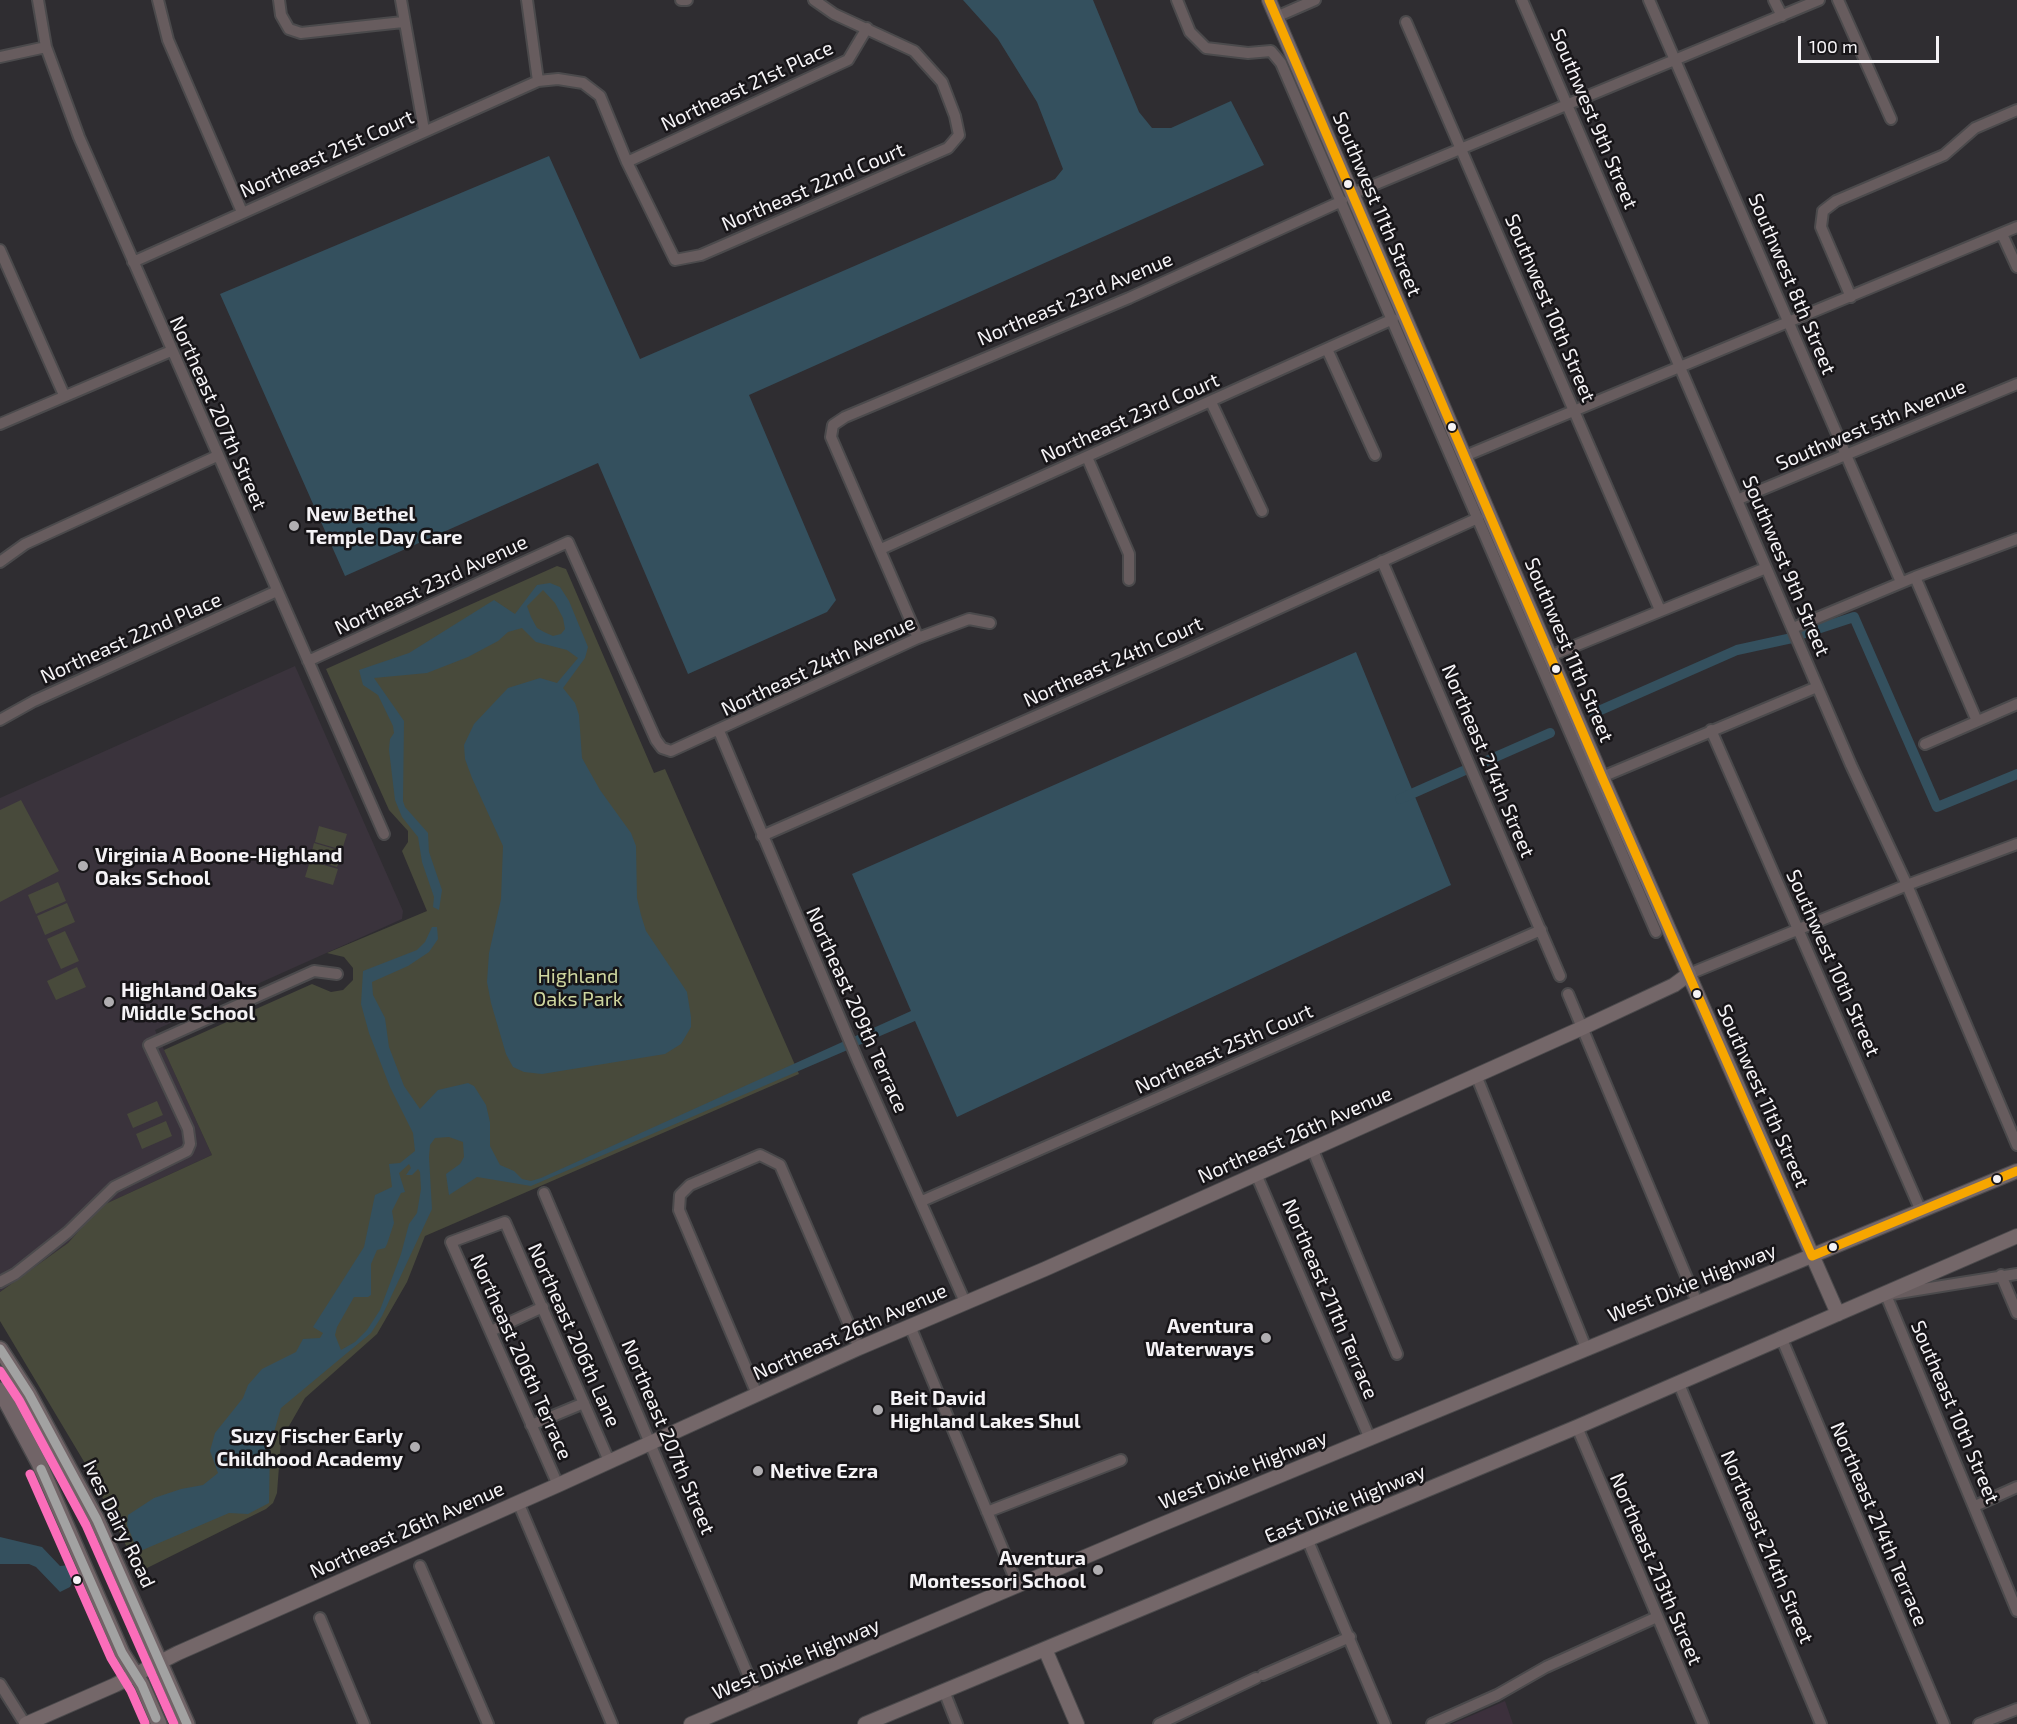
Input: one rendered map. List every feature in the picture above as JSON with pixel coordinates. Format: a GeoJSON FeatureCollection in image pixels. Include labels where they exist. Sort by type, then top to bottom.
{"type":"FeatureCollection","features":[{"type":"Feature","properties":{"kind":"main road","name":"Ives Dairy Road"},"geometry":{"type":"LineString","coordinates":[[0,1349],[29,1394],[97,1520],[187,1724]]}},
{"type":"Feature","properties":{"kind":"main road"},"geometry":{"type":"LineString","coordinates":[[0,1390],[39,1463],[122,1653],[135,1674],[159,1724]]}},
{"type":"Feature","properties":{"kind":"street","name":"Northeast 207th Street"},"geometry":{"type":"LineString","coordinates":[[38,0],[46,47],[75,126],[132,262],[384,834]]}},
{"type":"Feature","properties":{"kind":"street"},"geometry":{"type":"LineString","coordinates":[[158,0],[168,40],[242,212]]}},
{"type":"Feature","properties":{"kind":"street"},"geometry":{"type":"LineString","coordinates":[[279,0],[282,15],[289,29],[301,33],[403,22]]}},
{"type":"Feature","properties":{"kind":"street"},"geometry":{"type":"LineString","coordinates":[[401,0],[403,22],[424,130]]}},
{"type":"Feature","properties":{"kind":"street"},"geometry":{"type":"LineString","coordinates":[[527,0],[538,81],[558,79],[583,83],[600,96],[627,162]]}},
{"type":"Feature","properties":{"kind":"street"},"geometry":{"type":"LineString","coordinates":[[681,0],[687,0]]}},
{"type":"Feature","properties":{"kind":"street"},"geometry":{"type":"LineString","coordinates":[[814,0],[834,14],[867,28]]}},
{"type":"Feature","properties":{"kind":"street"},"geometry":{"type":"LineString","coordinates":[[1177,0],[1190,32],[1206,48],[1248,53],[1270,51],[1275,54],[1347,198],[1393,319],[1656,932]]}},
{"type":"Feature","properties":{"kind":"street","name":"Southwest 11th Street"},"geometry":{"type":"LineString","coordinates":[[1269,0],[1347,198],[1465,456],[1602,777],[1838,1314]]}},
{"type":"Feature","properties":{"kind":"street"},"geometry":{"type":"LineString","coordinates":[[1276,17],[1316,0]]}},
{"type":"Feature","properties":{"kind":"street","name":"Southwest 9th Street"},"geometry":{"type":"LineString","coordinates":[[1522,0],[1739,499],[1817,687],[1907,885],[2017,1145]]}},
{"type":"Feature","properties":{"kind":"street","name":"Southwest 8th Street"},"geometry":{"type":"LineString","coordinates":[[1649,0],[1901,582]]}},
{"type":"Feature","properties":{"kind":"street"},"geometry":{"type":"LineString","coordinates":[[1774,0],[1782,16]]}},
{"type":"Feature","properties":{"kind":"street","name":"Northeast 23rd Avenue"},"geometry":{"type":"LineString","coordinates":[[881,549],[831,436],[833,425],[844,417],[1129,298],[1461,147],[1568,106],[1820,0]]}},
{"type":"Feature","properties":{"kind":"street"},"geometry":{"type":"LineString","coordinates":[[1838,0],[1891,118]]}},
{"type":"Feature","properties":{"kind":"street","name":"Southwest 10th Street"},"geometry":{"type":"LineString","coordinates":[[1406,22],[1660,609]]}},
{"type":"Feature","properties":{"kind":"street","name":"Northeast 22nd Court"},"geometry":{"type":"LineString","coordinates":[[627,162],[675,260],[701,255],[948,148],[959,135],[942,82],[914,51],[867,28]]}},
{"type":"Feature","properties":{"kind":"street","name":"Northeast 21st Place"},"geometry":{"type":"LineString","coordinates":[[627,162],[848,60],[867,28]]}},
{"type":"Feature","properties":{"kind":"street"},"geometry":{"type":"LineString","coordinates":[[0,57],[46,47]]}},
{"type":"Feature","properties":{"kind":"street","name":"Northeast 21st Court"},"geometry":{"type":"LineString","coordinates":[[132,262],[538,81]]}},
{"type":"Feature","properties":{"kind":"street"},"geometry":{"type":"LineString","coordinates":[[1851,297],[1821,226],[1823,211],[1836,201],[1944,155],[1975,128],[2017,110]]}},
{"type":"Feature","properties":{"kind":"street"},"geometry":{"type":"LineString","coordinates":[[1465,456],[2017,227]]}},
{"type":"Feature","properties":{"kind":"street"},"geometry":{"type":"LineString","coordinates":[[2002,234],[2017,267]]}},
{"type":"Feature","properties":{"kind":"street"},"geometry":{"type":"LineString","coordinates":[[0,250],[64,395]]}},
{"type":"Feature","properties":{"kind":"street","name":"Northeast 23rd Court"},"geometry":{"type":"LineString","coordinates":[[881,549],[1393,319]]}},
{"type":"Feature","properties":{"kind":"street"},"geometry":{"type":"LineString","coordinates":[[1327,349],[1375,455]]}},
{"type":"Feature","properties":{"kind":"street"},"geometry":{"type":"LineString","coordinates":[[0,424],[171,351]]}},
{"type":"Feature","properties":{"kind":"street","name":"Southwest 5th Avenue"},"geometry":{"type":"LineString","coordinates":[[1739,499],[2017,384]]}},
{"type":"Feature","properties":{"kind":"street"},"geometry":{"type":"LineString","coordinates":[[1211,402],[1262,511]]}},
{"type":"Feature","properties":{"kind":"street"},"geometry":{"type":"LineString","coordinates":[[0,561],[25,544],[217,456]]}},
{"type":"Feature","properties":{"kind":"street"},"geometry":{"type":"LineString","coordinates":[[1087,457],[1129,554],[1129,580]]}},
{"type":"Feature","properties":{"kind":"street","name":"Northeast 24th Court"},"geometry":{"type":"LineString","coordinates":[[762,836],[1187,650],[1478,518]]}},
{"type":"Feature","properties":{"kind":"street"},"geometry":{"type":"LineString","coordinates":[[1793,628],[1901,582],[2017,541]]}},
{"type":"Feature","properties":{"kind":"street","name":"Northeast 23rd Avenue"},"geometry":{"type":"LineString","coordinates":[[308,662],[568,542],[646,720],[662,748]]}},
{"type":"Feature","properties":{"kind":"street"},"geometry":{"type":"LineString","coordinates":[[881,549],[918,638]]}},
{"type":"Feature","properties":{"kind":"street","name":"Northeast 214th Street"},"geometry":{"type":"LineString","coordinates":[[1383,561],[1560,976]]}},
{"type":"Feature","properties":{"kind":"street"},"geometry":{"type":"LineString","coordinates":[[1550,656],[1660,609],[1766,568]]}},
{"type":"Feature","properties":{"kind":"street"},"geometry":{"type":"LineString","coordinates":[[1915,577],[1977,722]]}},
{"type":"Feature","properties":{"kind":"street","name":"Northeast 22nd Place"},"geometry":{"type":"LineString","coordinates":[[0,720],[34,701],[277,591]]}},
{"type":"Feature","properties":{"kind":"street","name":"Northeast 24th Avenue"},"geometry":{"type":"LineString","coordinates":[[662,748],[671,751],[681,748],[918,638],[969,619],[990,623]]}},
{"type":"Feature","properties":{"kind":"street"},"geometry":{"type":"LineString","coordinates":[[1602,777],[1817,687]]}},
{"type":"Feature","properties":{"kind":"street"},"geometry":{"type":"LineString","coordinates":[[1925,744],[2017,704]]}},
{"type":"Feature","properties":{"kind":"street","name":"Southwest 10th Street"},"geometry":{"type":"LineString","coordinates":[[1711,730],[1921,1211]]}},
{"type":"Feature","properties":{"kind":"street","name":"Northeast 209th Terrace"},"geometry":{"type":"LineString","coordinates":[[719,731],[848,1038],[965,1302]]}},
{"type":"Feature","properties":{"kind":"street"},"geometry":{"type":"LineString","coordinates":[[1689,974],[1907,885],[2017,844]]}},
{"type":"Feature","properties":{"kind":"street","name":"Northeast 25th Court"},"geometry":{"type":"LineString","coordinates":[[922,1201],[1541,930]]}},
{"type":"Feature","properties":{"kind":"street"},"geometry":{"type":"LineString","coordinates":[[0,1282],[15,1274],[68,1232],[114,1187],[187,1151],[190,1144],[188,1129],[149,1045],[314,971],[337,974]]}},
{"type":"Feature","properties":{"kind":"street","name":"Northeast 26th Avenue"},"geometry":{"type":"LineString","coordinates":[[25,1724],[859,1348],[1582,1028],[1674,986],[1689,974]]}},
{"type":"Feature","properties":{"kind":"street"},"geometry":{"type":"LineString","coordinates":[[1568,994],[1696,1302]]}},
{"type":"Feature","properties":{"kind":"street"},"geometry":{"type":"LineString","coordinates":[[1476,1075],[1586,1348]]}},
{"type":"Feature","properties":{"kind":"street"},"geometry":{"type":"LineString","coordinates":[[1312,1148],[1397,1354]]}},
{"type":"Feature","properties":{"kind":"street"},"geometry":{"type":"LineString","coordinates":[[757,1394],[679,1210],[680,1195],[690,1185],[760,1155],[780,1166],[859,1348]]}},
{"type":"Feature","properties":{"kind":"street","name":"West Dixie Highway"},"geometry":{"type":"LineString","coordinates":[[691,1724],[1696,1302],[2017,1171]]}},
{"type":"Feature","properties":{"kind":"street","name":"Northeast 211th Terrace"},"geometry":{"type":"LineString","coordinates":[[1256,1174],[1370,1438]]}},
{"type":"Feature","properties":{"kind":"street","name":"Northeast 207th Street"},"geometry":{"type":"LineString","coordinates":[[544,1193],[757,1696]]}},
{"type":"Feature","properties":{"kind":"street","name":"Northeast 206th Lane"},"geometry":{"type":"LineString","coordinates":[[452,1242],[505,1222],[609,1461]]}},
{"type":"Feature","properties":{"kind":"street","name":"East Dixie Highway"},"geometry":{"type":"LineString","coordinates":[[865,1724],[884,1720],[944,1691],[1308,1541],[1679,1384],[1781,1337],[1886,1295],[2017,1236]]}},
{"type":"Feature","properties":{"kind":"street","name":"Northeast 206th Terrace"},"geometry":{"type":"LineString","coordinates":[[452,1242],[558,1485]]}},
{"type":"Feature","properties":{"kind":"street"},"geometry":{"type":"LineString","coordinates":[[1886,1295],[2017,1274]]}},
{"type":"Feature","properties":{"kind":"street"},"geometry":{"type":"LineString","coordinates":[[2001,1275],[2017,1313]]}},
{"type":"Feature","properties":{"kind":"street","name":"Southeast 10th Street"},"geometry":{"type":"LineString","coordinates":[[1886,1295],[2017,1611]]}},
{"type":"Feature","properties":{"kind":"street"},"geometry":{"type":"LineString","coordinates":[[491,1331],[543,1307]]}},
{"type":"Feature","properties":{"kind":"street"},"geometry":{"type":"LineString","coordinates":[[910,1326],[1018,1586]]}},
{"type":"Feature","properties":{"kind":"street","name":"Northeast 214th Terrace"},"geometry":{"type":"LineString","coordinates":[[1781,1337],[1944,1724]]}},
{"type":"Feature","properties":{"kind":"street","name":"Northeast 214th Street"},"geometry":{"type":"LineString","coordinates":[[1679,1384],[1821,1724]]}},
{"type":"Feature","properties":{"kind":"street"},"geometry":{"type":"LineString","coordinates":[[531,1425],[584,1403]]}},
{"type":"Feature","properties":{"kind":"street","name":"Northeast 213th Street"},"geometry":{"type":"LineString","coordinates":[[1577,1427],[1703,1724]]}},
{"type":"Feature","properties":{"kind":"street"},"geometry":{"type":"LineString","coordinates":[[987,1512],[1121,1460]]}},
{"type":"Feature","properties":{"kind":"street"},"geometry":{"type":"LineString","coordinates":[[1975,1506],[2017,1487]]}},
{"type":"Feature","properties":{"kind":"street"},"geometry":{"type":"LineString","coordinates":[[518,1502],[612,1724]]}},
{"type":"Feature","properties":{"kind":"street"},"geometry":{"type":"LineString","coordinates":[[1308,1541],[1385,1724]]}},
{"type":"Feature","properties":{"kind":"street"},"geometry":{"type":"LineString","coordinates":[[420,1566],[488,1724]]}},
{"type":"Feature","properties":{"kind":"street"},"geometry":{"type":"LineString","coordinates":[[1432,1724],[1497,1695],[1546,1667],[1657,1617]]}},
{"type":"Feature","properties":{"kind":"street"},"geometry":{"type":"LineString","coordinates":[[320,1618],[364,1724]]}},
{"type":"Feature","properties":{"kind":"street"},"geometry":{"type":"LineString","coordinates":[[1159,1724],[1350,1637]]}},
{"type":"Feature","properties":{"kind":"street"},"geometry":{"type":"LineString","coordinates":[[1045,1649],[1077,1724]]}},
{"type":"Feature","properties":{"kind":"street"},"geometry":{"type":"LineString","coordinates":[[0,1684],[25,1724]]}},
{"type":"Feature","properties":{"kind":"street"},"geometry":{"type":"LineString","coordinates":[[944,1691],[957,1724]]}},
{"type":"Feature","properties":{"kind":"street"},"geometry":{"type":"LineString","coordinates":[[1979,1724],[2017,1709]]}},
{"type":"Feature","properties":{"kind":"shaded area","name":"Highland Oaks Middle School"},"geometry":{"type":"Polygon","coordinates":[[[295,666],[403,911],[402,919],[155,1030],[212,1155],[101,1206],[68,1243],[0,1292],[0,798],[295,666]]]}},
{"type":"Feature","properties":{"kind":"shaded area"},"geometry":{"type":"Polygon","coordinates":[[[1505,1701],[1513,1724],[1452,1724],[1505,1701]]]}},
{"type":"Feature","properties":{"kind":"green space","name":"Highland Oaks Park"},"geometry":{"type":"Polygon","coordinates":[[[557,566],[566,569],[654,773],[665,769],[799,1074],[425,1236],[407,1282],[377,1334],[305,1398],[281,1440],[277,1493],[273,1503],[266,1509],[139,1572],[89,1470],[0,1321],[0,1292],[68,1243],[101,1206],[212,1155],[164,1050],[312,984],[331,992],[343,990],[353,980],[353,968],[344,957],[327,953],[427,911],[402,851],[408,842],[408,831],[389,810],[326,669],[557,566]]]}},
{"type":"Feature","properties":{"kind":"green space"},"geometry":{"type":"Polygon","coordinates":[[[21,800],[59,871],[0,902],[0,810],[21,800]]]}},
{"type":"Feature","properties":{"kind":"green space"},"geometry":{"type":"Polygon","coordinates":[[[319,826],[347,834],[342,850],[315,842],[319,826]]]}},
{"type":"Feature","properties":{"kind":"green space"},"geometry":{"type":"Polygon","coordinates":[[[314,843],[342,851],[337,867],[310,859],[314,843]]]}},
{"type":"Feature","properties":{"kind":"green space"},"geometry":{"type":"Polygon","coordinates":[[[310,861],[338,869],[333,885],[305,877],[310,861]]]}},
{"type":"Feature","properties":{"kind":"green space"},"geometry":{"type":"Polygon","coordinates":[[[58,882],[66,901],[36,914],[28,895],[58,882]]]}},
{"type":"Feature","properties":{"kind":"green space"},"geometry":{"type":"Polygon","coordinates":[[[67,903],[75,922],[45,935],[37,916],[67,903]]]}},
{"type":"Feature","properties":{"kind":"green space"},"geometry":{"type":"Polygon","coordinates":[[[65,931],[79,961],[61,969],[47,939],[65,931]]]}},
{"type":"Feature","properties":{"kind":"green space"},"geometry":{"type":"Polygon","coordinates":[[[77,967],[86,987],[56,1000],[47,981],[77,967]]]}},
{"type":"Feature","properties":{"kind":"green space"},"geometry":{"type":"Polygon","coordinates":[[[157,1101],[163,1115],[133,1128],[127,1114],[157,1101]]]}},
{"type":"Feature","properties":{"kind":"green space"},"geometry":{"type":"Polygon","coordinates":[[[166,1121],[172,1136],[142,1149],[136,1134],[166,1121]]]}},
{"type":"Feature","properties":{"kind":"water"},"geometry":{"type":"Polygon","coordinates":[[[963,0],[1093,0],[1139,112],[1152,128],[1171,128],[1231,101],[1264,165],[749,395],[836,600],[827,612],[688,674],[598,463],[345,576],[220,294],[549,156],[640,359],[1055,179],[1063,169],[1037,102],[998,39],[963,0]]]}},
{"type":"Feature","properties":{"kind":"water"},"geometry":{"type":"Polygon","coordinates":[[[550,583],[560,587],[569,601],[588,647],[585,658],[563,688],[575,703],[579,715],[582,758],[600,790],[631,833],[636,846],[637,898],[646,931],[687,992],[691,1017],[691,1027],[681,1044],[665,1054],[542,1074],[524,1072],[513,1067],[506,1054],[491,1003],[487,982],[489,953],[501,899],[503,846],[472,778],[465,759],[464,745],[474,724],[508,688],[540,678],[557,683],[578,658],[567,650],[536,642],[522,628],[508,632],[498,641],[468,657],[427,673],[374,678],[404,721],[403,801],[405,807],[428,833],[429,852],[442,890],[439,910],[433,907],[434,897],[422,862],[418,837],[402,817],[395,800],[389,750],[390,739],[394,733],[393,726],[378,695],[363,685],[359,670],[409,653],[494,600],[515,614],[537,585],[550,583]],[[543,590],[527,606],[537,628],[553,636],[561,634],[565,629],[563,618],[555,603],[543,590]]]}},
{"type":"Feature","properties":{"kind":"water"},"geometry":{"type":"Polygon","coordinates":[[[1356,652],[1451,885],[957,1117],[915,1021],[531,1186],[477,1177],[449,1195],[446,1174],[460,1164],[464,1157],[463,1142],[449,1137],[435,1138],[430,1145],[429,1157],[432,1209],[382,1316],[371,1333],[281,1408],[270,1446],[269,1503],[248,1514],[229,1513],[138,1552],[127,1525],[128,1515],[154,1498],[203,1485],[218,1473],[210,1451],[215,1433],[243,1398],[248,1385],[262,1369],[296,1352],[303,1339],[320,1338],[323,1333],[313,1327],[364,1247],[375,1195],[392,1187],[389,1164],[400,1163],[415,1151],[413,1133],[390,1087],[369,1033],[361,1004],[363,971],[417,950],[425,942],[432,927],[437,927],[438,939],[429,952],[408,966],[372,982],[373,995],[385,1018],[389,1047],[404,1086],[420,1109],[438,1090],[468,1083],[474,1086],[486,1105],[490,1122],[490,1146],[500,1165],[514,1171],[522,1179],[531,1181],[911,1011],[852,874],[1356,652]],[[409,1164],[399,1173],[405,1192],[401,1193],[392,1211],[394,1223],[387,1244],[385,1248],[377,1250],[371,1264],[371,1295],[354,1297],[337,1327],[335,1335],[341,1350],[355,1342],[367,1330],[380,1310],[401,1254],[409,1224],[417,1213],[421,1189],[420,1172],[418,1169],[412,1175],[406,1175],[411,1168],[409,1164]]]}},
{"type":"Feature","properties":{"kind":"water"},"geometry":{"type":"Polygon","coordinates":[[[0,1537],[42,1547],[60,1566],[70,1565],[75,1576],[70,1587],[60,1592],[36,1567],[29,1564],[0,1564],[0,1537]]]}},
{"type":"Feature","properties":{"kind":"waterway"},"geometry":{"type":"LineString","coordinates":[[1802,634],[1854,617],[1937,807],[2017,774]]}},
{"type":"Feature","properties":{"kind":"waterway"},"geometry":{"type":"LineString","coordinates":[[1594,713],[1737,650],[1792,638]]}},
{"type":"Feature","properties":{"kind":"waterway"},"geometry":{"type":"LineString","coordinates":[[1484,762],[1550,733]]}},
{"type":"Feature","properties":{"kind":"waterway"},"geometry":{"type":"LineString","coordinates":[[1400,799],[1463,771]]}},
{"type":"Feature","properties":{"kind":"transit line"},"geometry":{"type":"LineString","coordinates":[[1269,0],[1602,777],[1812,1256],[2017,1171]]}},
{"type":"Feature","properties":{"kind":"transit line"},"geometry":{"type":"LineString","coordinates":[[0,1349],[29,1394],[97,1520],[187,1724]]}},
{"type":"Feature","properties":{"kind":"transit line"},"geometry":{"type":"LineString","coordinates":[[0,1371],[19,1400],[86,1525],[174,1724]]}},
{"type":"Feature","properties":{"kind":"transit line"},"geometry":{"type":"LineString","coordinates":[[41,1469],[122,1653],[142,1685],[156,1718]]}},
{"type":"Feature","properties":{"kind":"transit line"},"geometry":{"type":"LineString","coordinates":[[30,1474],[111,1658],[131,1691],[145,1723]]}},
{"type":"Feature","properties":{"kind":"place","name":"New Bethel Temple Day Care"},"geometry":{"type":"Point","coordinates":[294,526]}},
{"type":"Feature","properties":{"kind":"place","name":"Virginia A Boone-Highland Oaks School"},"geometry":{"type":"Point","coordinates":[83,866]}},
{"type":"Feature","properties":{"kind":"place","name":"Highland Oaks Middle School"},"geometry":{"type":"Point","coordinates":[109,1002]}},
{"type":"Feature","properties":{"kind":"place","name":"Aventura Waterways"},"geometry":{"type":"Point","coordinates":[1266,1338]}},
{"type":"Feature","properties":{"kind":"place","name":"Beit David Highland Lakes Shul"},"geometry":{"type":"Point","coordinates":[878,1410]}},
{"type":"Feature","properties":{"kind":"place","name":"Suzy Fischer Early Childhood Academy"},"geometry":{"type":"Point","coordinates":[415,1447]}},
{"type":"Feature","properties":{"kind":"place","name":"Netive Ezra"},"geometry":{"type":"Point","coordinates":[758,1471]}},
{"type":"Feature","properties":{"kind":"place","name":"Aventura Montessori School"},"geometry":{"type":"Point","coordinates":[1098,1570]}}]}
